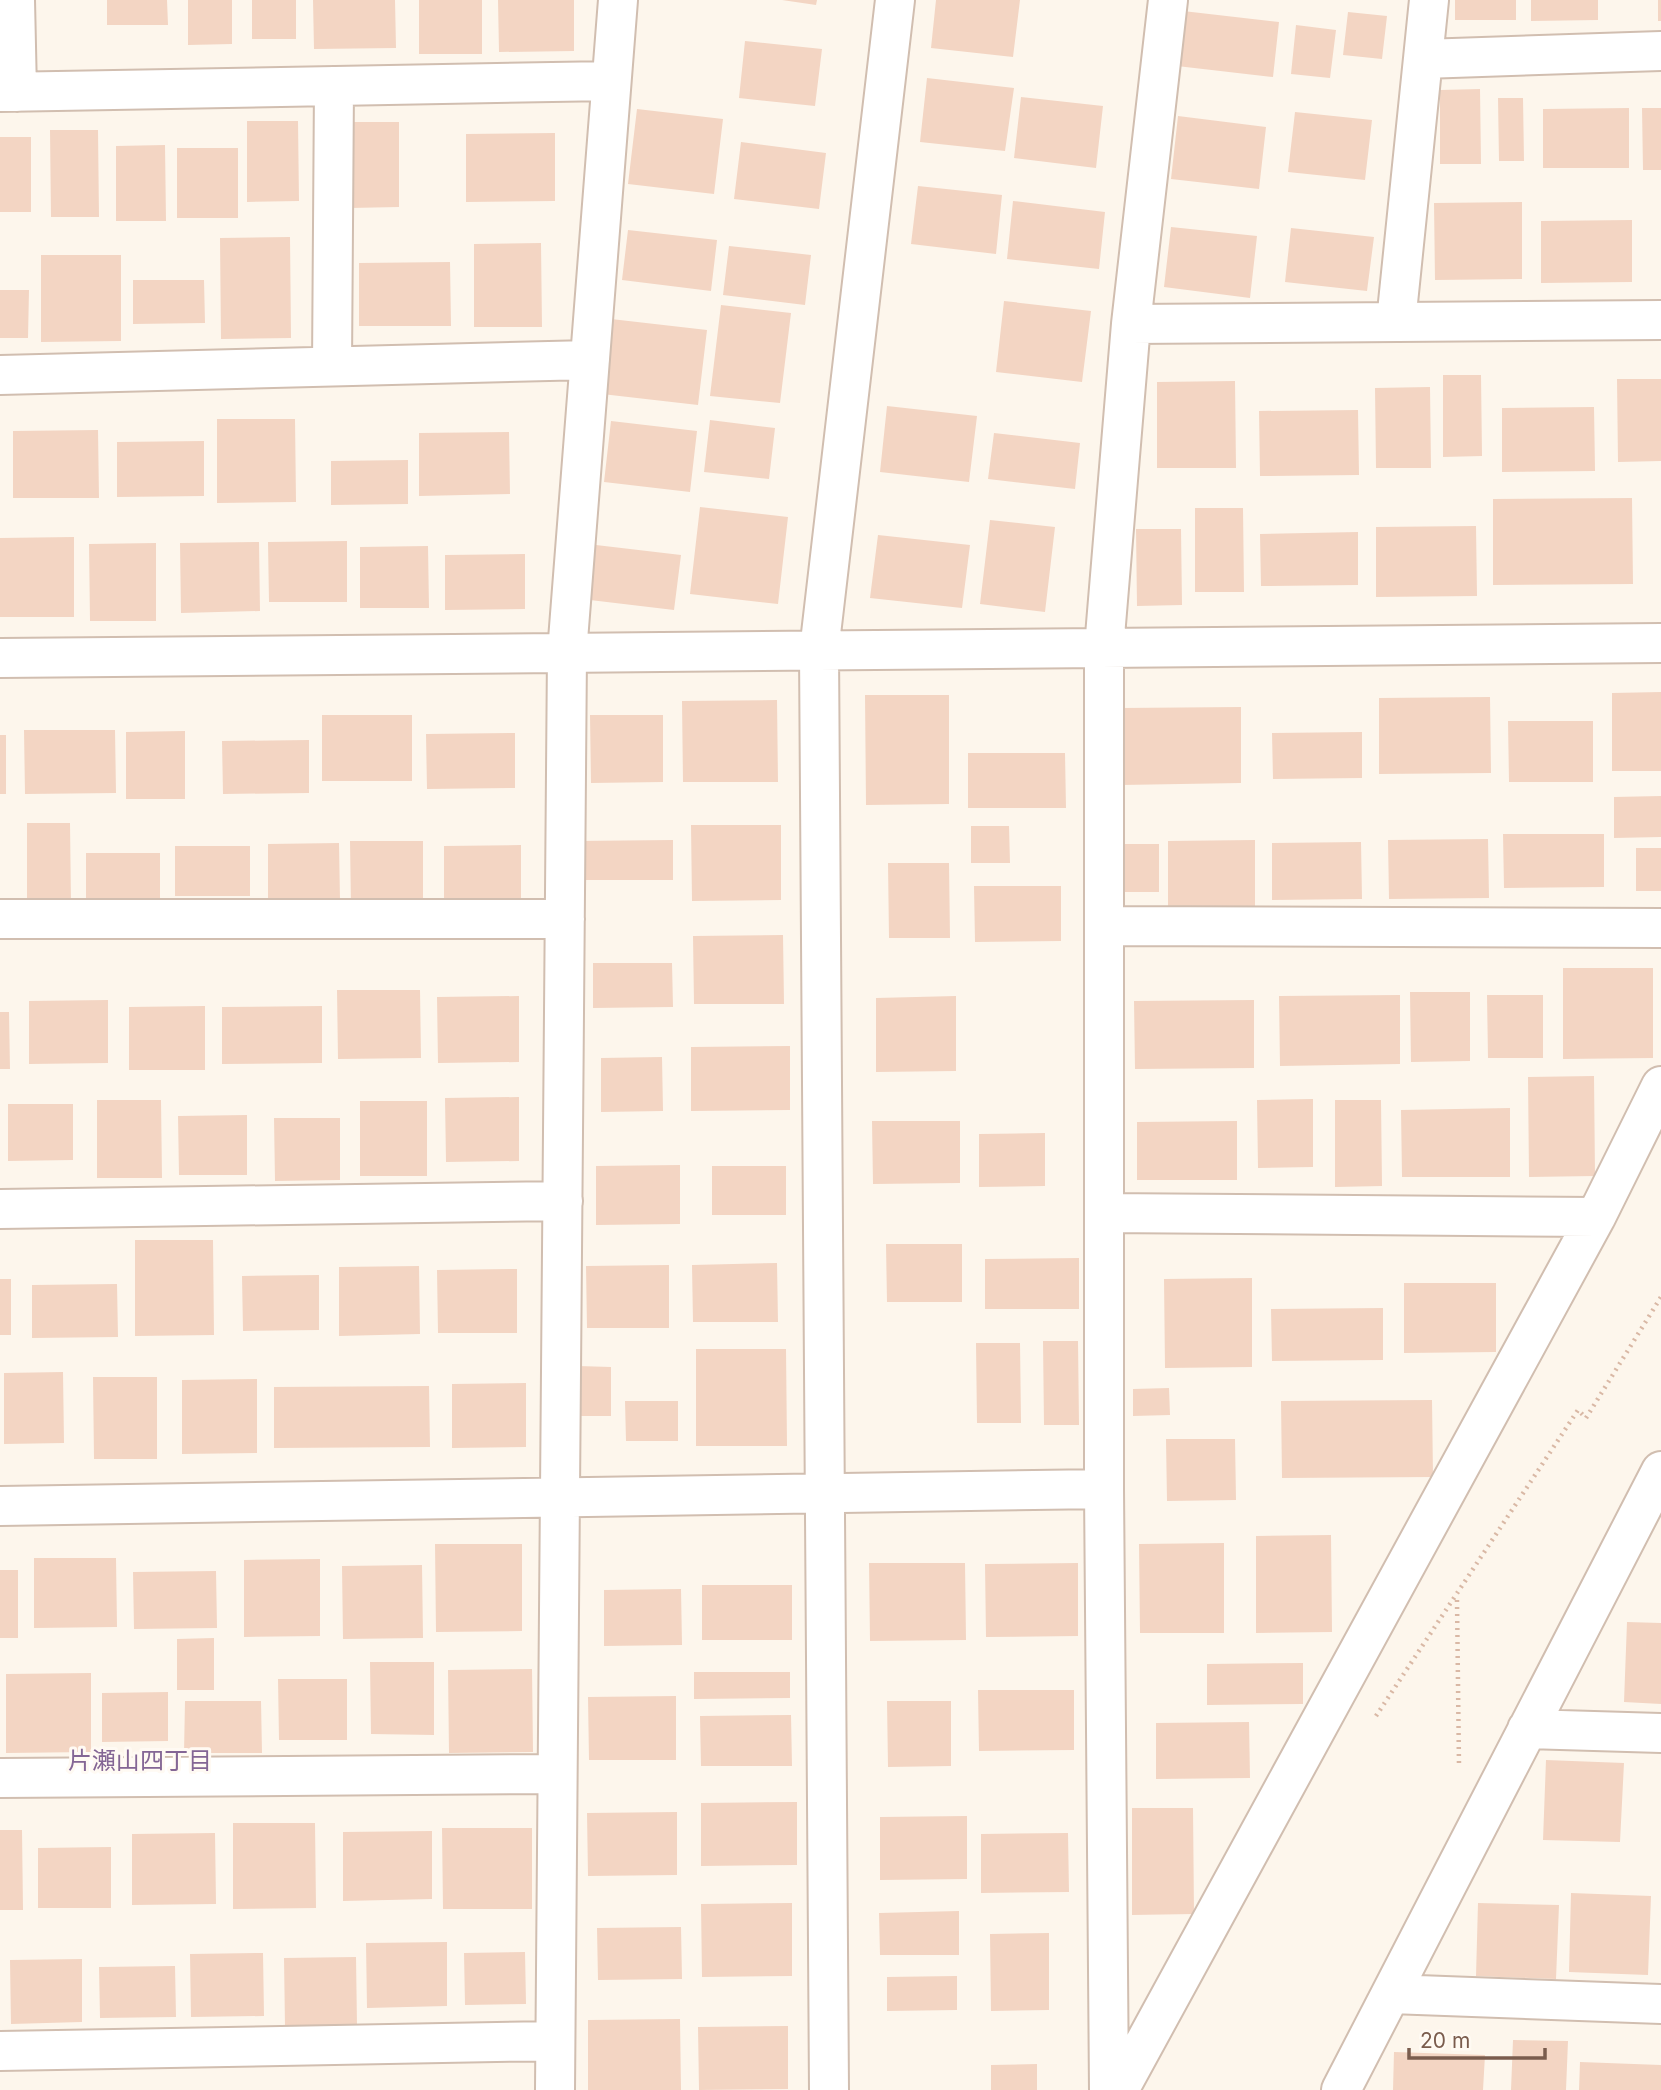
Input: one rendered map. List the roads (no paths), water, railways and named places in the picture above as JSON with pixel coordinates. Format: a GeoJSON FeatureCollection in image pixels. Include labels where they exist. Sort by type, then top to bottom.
{"type":"FeatureCollection","features":[{"type":"Feature","properties":{"kind":"street"},"geometry":{"type":"LineString","coordinates":[[15,0],[8,92],[611,81]]}},
{"type":"Feature","properties":{"kind":"street"},"geometry":{"type":"LineString","coordinates":[[555,2090],[567,653],[618,0]]}},
{"type":"Feature","properties":{"kind":"street"},"geometry":{"type":"LineString","coordinates":[[829,2090],[820,651],[895,0]]}},
{"type":"Feature","properties":{"kind":"street"},"geometry":{"type":"LineString","coordinates":[[1109,2090],[1104,1489],[1104,648],[1132,324],[1168,0]]}},
{"type":"Feature","properties":{"kind":"street"},"geometry":{"type":"LineString","coordinates":[[1396,322],[1429,0]]}},
{"type":"Feature","properties":{"kind":"street"},"geometry":{"type":"LineString","coordinates":[[1423,59],[1661,51]]}},
{"type":"Feature","properties":{"kind":"street"},"geometry":{"type":"LineString","coordinates":[[332,366],[334,86]]}},
{"type":"Feature","properties":{"kind":"street"},"geometry":{"type":"LineString","coordinates":[[1132,324],[1661,320]]}},
{"type":"Feature","properties":{"kind":"street"},"geometry":{"type":"LineString","coordinates":[[0,375],[590,360]]}},
{"type":"Feature","properties":{"kind":"street"},"geometry":{"type":"LineString","coordinates":[[0,658],[1661,643]]}},
{"type":"Feature","properties":{"kind":"street"},"geometry":{"type":"LineString","coordinates":[[0,919],[565,919]]}},
{"type":"Feature","properties":{"kind":"street"},"geometry":{"type":"LineString","coordinates":[[1104,926],[1661,928]]}},
{"type":"Feature","properties":{"kind":"street"},"geometry":{"type":"LineString","coordinates":[[1119,2090],[1596,1217],[1661,1086]]}},
{"type":"Feature","properties":{"kind":"street"},"geometry":{"type":"LineString","coordinates":[[0,1209],[563,1201]]}},
{"type":"Feature","properties":{"kind":"street"},"geometry":{"type":"LineString","coordinates":[[1104,1213],[1596,1217]]}},
{"type":"Feature","properties":{"kind":"street"},"geometry":{"type":"LineString","coordinates":[[1341,2090],[1661,1471]]}},
{"type":"Feature","properties":{"kind":"street"},"geometry":{"type":"LineString","coordinates":[[0,1506],[1104,1489]]}},
{"type":"Feature","properties":{"kind":"street"},"geometry":{"type":"LineString","coordinates":[[1527,1729],[1661,1733]]}},
{"type":"Feature","properties":{"kind":"street"},"geometry":{"type":"LineString","coordinates":[[0,1778],[557,1774]]}},
{"type":"Feature","properties":{"kind":"street"},"geometry":{"type":"LineString","coordinates":[[1391,1994],[1661,2004]]}},
{"type":"Feature","properties":{"kind":"street"},"geometry":{"type":"LineString","coordinates":[[0,2051],[555,2041]]}},
{"type":"Feature","properties":{"kind":"district","name":"片瀬山四丁目"},"geometry":{"type":"Point","coordinates":[140,1760]}}]}
